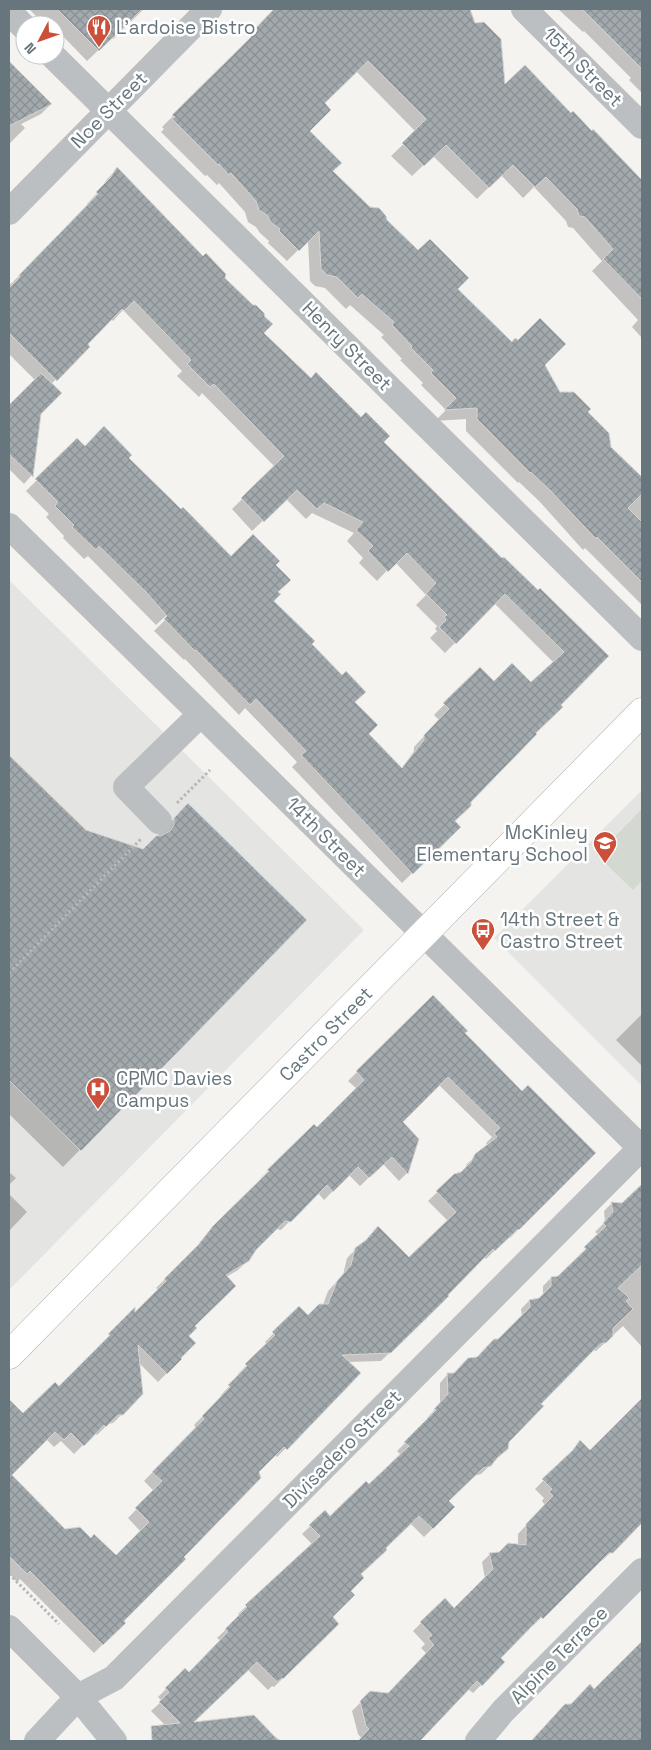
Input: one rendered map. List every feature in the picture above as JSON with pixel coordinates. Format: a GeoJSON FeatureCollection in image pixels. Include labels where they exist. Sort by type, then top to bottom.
{"type":"FeatureCollection","features":[{"type":"Feature","properties":{"kind":"main road","name":"Castro Street"},"geometry":{"type":"LineString","coordinates":[[9,1354],[642,712]]}},
{"type":"Feature","properties":{"kind":"street","name":"Noe Street"},"geometry":{"type":"LineString","coordinates":[[9,212],[210,9]]}},
{"type":"Feature","properties":{"kind":"street","name":"15th Street"},"geometry":{"type":"LineString","coordinates":[[524,9],[642,126]]}},
{"type":"Feature","properties":{"kind":"street","name":"Henry Street"},"geometry":{"type":"LineString","coordinates":[[62,65],[642,638]]}},
{"type":"Feature","properties":{"kind":"street","name":"14th Street"},"geometry":{"type":"LineString","coordinates":[[9,526],[642,1148]]}},
{"type":"Feature","properties":{"kind":"street"},"geometry":{"type":"LineString","coordinates":[[159,821],[126,787],[202,714]]}},
{"type":"Feature","properties":{"kind":"street","name":"Divisadero Street"},"geometry":{"type":"LineString","coordinates":[[37,1741],[78,1697],[114,1678],[642,1148]]}},
{"type":"Feature","properties":{"kind":"street","name":"Alpine Terrace"},"geometry":{"type":"LineString","coordinates":[[478,1741],[504,1711],[642,1571]]}},
{"type":"Feature","properties":{"kind":"street"},"geometry":{"type":"LineString","coordinates":[[9,1628],[78,1697],[114,1741]]}},
{"type":"Feature","properties":{"kind":"path"},"geometry":{"type":"LineString","coordinates":[[9,973],[210,770]]}},
{"type":"Feature","properties":{"kind":"path"},"geometry":{"type":"LineString","coordinates":[[9,1574],[59,1624]]}},
{"type":"Feature","properties":{"kind":"shaded area","name":"CPMC Davies Campus"},"geometry":{"type":"Polygon","coordinates":[[[9,580],[364,930],[9,1290],[9,580]]]}},
{"type":"Feature","properties":{"kind":"shaded area","name":"McKinley Elementary School"},"geometry":{"type":"Polygon","coordinates":[[[642,790],[642,1086],[494,938],[642,790]]]}},
{"type":"Feature","properties":{"kind":"shaded area"},"geometry":{"type":"Polygon","coordinates":[[[642,809],[642,880],[633,890],[597,855],[642,809]]]}},
{"type":"Feature","properties":{"kind":"building"},"geometry":{"type":"Polygon","coordinates":[[[57,9],[142,9],[99,51],[57,9]]]}},
{"type":"Feature","properties":{"kind":"building"},"geometry":{"type":"Polygon","coordinates":[[[274,9],[470,9],[475,23],[484,22],[501,39],[505,84],[525,65],[571,113],[573,111],[592,131],[593,129],[642,180],[642,299],[603,259],[613,249],[585,217],[579,216],[577,209],[546,177],[535,187],[513,165],[489,188],[446,145],[424,166],[402,143],[426,119],[368,61],[325,103],[331,110],[310,131],[342,163],[333,171],[370,207],[379,208],[387,220],[418,250],[430,239],[469,278],[458,289],[512,342],[515,338],[518,340],[540,318],[566,344],[545,365],[560,392],[574,392],[591,409],[588,412],[609,433],[611,447],[642,477],[642,494],[628,508],[642,522],[642,582],[597,537],[596,539],[551,491],[530,473],[477,419],[477,408],[444,410],[456,398],[431,373],[433,370],[392,325],[394,322],[362,294],[358,298],[337,277],[327,275],[321,269],[319,231],[299,251],[279,231],[280,229],[271,222],[267,215],[259,210],[256,201],[231,173],[229,175],[218,165],[172,119],[175,117],[172,115],[251,37],[249,35],[274,9]]]}},
{"type":"Feature","properties":{"kind":"building"},"geometry":{"type":"Polygon","coordinates":[[[582,9],[642,9],[642,69],[582,9]]]}},
{"type":"Feature","properties":{"kind":"building"},"geometry":{"type":"Polygon","coordinates":[[[9,61],[52,104],[9,126],[9,61]]]}},
{"type":"Feature","properties":{"kind":"building"},"geometry":{"type":"Polygon","coordinates":[[[117,167],[203,256],[206,253],[226,274],[225,278],[264,313],[265,317],[273,324],[264,333],[311,378],[316,372],[361,417],[366,412],[390,436],[384,442],[502,558],[504,557],[538,590],[540,588],[609,656],[561,705],[563,707],[471,802],[471,806],[455,821],[461,827],[413,874],[301,755],[306,751],[256,699],[250,705],[195,651],[164,619],[167,616],[146,592],[99,546],[96,550],[72,527],[74,525],[55,506],[58,502],[35,479],[77,438],[85,446],[104,426],[132,455],[129,458],[181,509],[183,507],[231,556],[253,534],[280,561],[276,565],[291,580],[278,592],[281,594],[274,601],[315,641],[312,644],[342,675],[346,671],[366,692],[355,702],[378,725],[369,734],[402,768],[424,740],[424,735],[449,709],[443,703],[480,667],[494,681],[512,663],[531,682],[564,652],[505,594],[456,644],[439,627],[446,620],[444,617],[447,615],[426,594],[436,583],[407,553],[388,572],[368,551],[373,546],[356,530],[363,522],[324,503],[317,509],[297,490],[264,522],[241,498],[284,456],[214,384],[210,387],[187,364],[191,360],[134,301],[124,311],[122,309],[88,344],[90,347],[57,381],[9,333],[9,288],[20,277],[19,275],[98,194],[96,192],[110,178],[117,167]]]}},
{"type":"Feature","properties":{"kind":"building"},"geometry":{"type":"Polygon","coordinates":[[[41,373],[62,393],[41,414],[33,477],[9,454],[9,405],[41,373]]]}},
{"type":"Feature","properties":{"kind":"building"},"geometry":{"type":"Polygon","coordinates":[[[9,755],[86,830],[143,849],[156,836],[170,831],[174,825],[174,818],[188,803],[307,920],[81,1151],[9,1080],[9,755]]]}},
{"type":"Feature","properties":{"kind":"building"},"geometry":{"type":"Polygon","coordinates":[[[433,995],[468,1031],[465,1033],[522,1091],[528,1085],[596,1153],[519,1230],[495,1251],[493,1249],[391,1353],[342,1355],[361,1373],[287,1450],[284,1447],[259,1472],[261,1478],[184,1557],[186,1559],[124,1621],[126,1623],[103,1645],[30,1571],[27,1574],[9,1556],[9,1399],[23,1413],[55,1382],[59,1386],[135,1307],[135,1312],[166,1281],[164,1279],[199,1244],[213,1226],[269,1171],[267,1170],[314,1124],[317,1127],[364,1080],[356,1071],[433,995]],[[448,1077],[403,1122],[419,1139],[408,1174],[392,1157],[369,1178],[358,1167],[333,1192],[327,1185],[291,1222],[285,1221],[256,1250],[249,1261],[226,1275],[236,1286],[195,1326],[197,1328],[189,1336],[196,1343],[167,1374],[138,1345],[143,1394],[123,1415],[118,1415],[106,1427],[104,1425],[84,1446],[71,1433],[64,1440],[55,1432],[12,1475],[65,1529],[80,1527],[91,1538],[94,1534],[116,1555],[149,1522],[135,1508],[162,1481],[152,1472],[204,1419],[202,1416],[230,1387],[228,1385],[247,1366],[245,1364],[275,1335],[272,1332],[299,1306],[308,1315],[319,1304],[328,1304],[337,1281],[351,1265],[355,1248],[366,1240],[378,1226],[409,1257],[456,1212],[436,1191],[454,1174],[461,1172],[471,1162],[475,1154],[497,1137],[494,1133],[500,1128],[448,1077]]]}},
{"type":"Feature","properties":{"kind":"building"},"geometry":{"type":"Polygon","coordinates":[[[642,1184],[642,1265],[618,1288],[629,1298],[626,1301],[633,1309],[613,1328],[613,1336],[594,1350],[541,1404],[544,1406],[509,1442],[508,1449],[491,1466],[483,1468],[449,1501],[455,1507],[433,1529],[419,1516],[386,1548],[387,1550],[361,1574],[364,1578],[351,1591],[355,1595],[333,1617],[339,1624],[283,1679],[277,1682],[257,1662],[194,1722],[254,1715],[279,1741],[152,1741],[151,1726],[180,1723],[159,1702],[169,1692],[165,1688],[185,1668],[189,1672],[228,1632],[225,1629],[247,1607],[245,1605],[320,1536],[309,1525],[325,1510],[330,1516],[366,1481],[369,1484],[409,1446],[404,1442],[436,1410],[434,1409],[448,1394],[447,1373],[454,1373],[468,1358],[477,1357],[494,1339],[498,1339],[530,1307],[529,1300],[539,1298],[551,1286],[551,1277],[558,1276],[586,1249],[584,1247],[606,1226],[603,1223],[613,1212],[611,1202],[622,1203],[642,1184]]]}},
{"type":"Feature","properties":{"kind":"building"},"geometry":{"type":"Polygon","coordinates":[[[642,1398],[642,1523],[543,1619],[541,1617],[501,1658],[505,1662],[482,1686],[477,1681],[420,1741],[358,1741],[369,1729],[366,1726],[360,1701],[370,1691],[388,1693],[434,1645],[428,1638],[432,1635],[420,1622],[445,1598],[454,1608],[493,1569],[489,1553],[499,1552],[508,1543],[526,1545],[526,1524],[553,1496],[549,1492],[552,1489],[542,1479],[573,1450],[580,1440],[590,1450],[642,1398]]]}},
{"type":"Feature","properties":{"kind":"building"},"geometry":{"type":"Polygon","coordinates":[[[642,1641],[642,1741],[531,1741],[565,1704],[571,1704],[590,1684],[594,1689],[642,1641]]]}},
{"type":"Feature","properties":{"kind":"place","name":"L'ardoise Bistro"},"geometry":{"type":"Point","coordinates":[99,48]}},
{"type":"Feature","properties":{"kind":"place","name":"McKinley Elementary School"},"geometry":{"type":"Point","coordinates":[605,864]}},
{"type":"Feature","properties":{"kind":"place","name":"14th Street & Castro Street"},"geometry":{"type":"Point","coordinates":[483,951]}},
{"type":"Feature","properties":{"kind":"place","name":"CPMC Davies Campus"},"geometry":{"type":"Point","coordinates":[98,1110]}}]}
